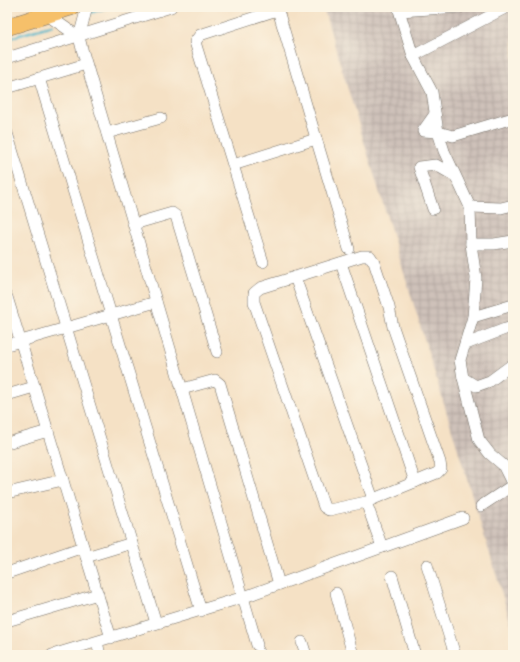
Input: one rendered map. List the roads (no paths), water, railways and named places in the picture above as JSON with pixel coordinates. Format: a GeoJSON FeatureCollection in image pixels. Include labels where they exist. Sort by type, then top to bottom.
{"type":"FeatureCollection","features":[{"type":"Feature","properties":{"kind":"highway"},"geometry":{"type":"LineString","coordinates":[[7,27],[71,7]]}},
{"type":"Feature","properties":{"kind":"street"},"geometry":{"type":"LineString","coordinates":[[87,7],[79,37],[86,64],[259,651]]}},
{"type":"Feature","properties":{"kind":"street"},"geometry":{"type":"LineString","coordinates":[[7,58],[79,37],[131,18],[171,7]]}},
{"type":"Feature","properties":{"kind":"street"},"geometry":{"type":"LineString","coordinates":[[460,7],[399,9],[413,56],[432,92],[438,132],[444,150],[470,207],[471,244],[476,278],[473,318],[460,360],[479,440],[490,454],[503,465],[513,485],[481,506]]}},
{"type":"Feature","properties":{"kind":"street"},"geometry":{"type":"LineString","coordinates":[[413,56],[507,7]]}},
{"type":"Feature","properties":{"kind":"street"},"geometry":{"type":"LineString","coordinates":[[263,262],[195,42],[200,35],[277,9],[349,249]]}},
{"type":"Feature","properties":{"kind":"street"},"geometry":{"type":"LineString","coordinates":[[47,14],[79,37]]}},
{"type":"Feature","properties":{"kind":"street"},"geometry":{"type":"LineString","coordinates":[[7,88],[86,64]]}},
{"type":"Feature","properties":{"kind":"street"},"geometry":{"type":"LineString","coordinates":[[39,78],[201,611]]}},
{"type":"Feature","properties":{"kind":"street"},"geometry":{"type":"LineString","coordinates":[[107,133],[161,118]]}},
{"type":"Feature","properties":{"kind":"street"},"geometry":{"type":"LineString","coordinates":[[438,132],[453,136],[513,118]]}},
{"type":"Feature","properties":{"kind":"street"},"geometry":{"type":"LineString","coordinates":[[7,133],[156,623]]}},
{"type":"Feature","properties":{"kind":"street"},"geometry":{"type":"LineString","coordinates":[[444,150],[453,136]]}},
{"type":"Feature","properties":{"kind":"street"},"geometry":{"type":"LineString","coordinates":[[233,165],[316,139]]}},
{"type":"Feature","properties":{"kind":"street"},"geometry":{"type":"LineString","coordinates":[[433,209],[418,167],[436,165],[455,176]]}},
{"type":"Feature","properties":{"kind":"street"},"geometry":{"type":"LineString","coordinates":[[501,208],[513,197]]}},
{"type":"Feature","properties":{"kind":"street"},"geometry":{"type":"LineString","coordinates":[[470,207],[501,208],[513,204]]}},
{"type":"Feature","properties":{"kind":"street"},"geometry":{"type":"LineString","coordinates":[[134,224],[163,214],[172,213],[176,216],[217,352]]}},
{"type":"Feature","properties":{"kind":"street"},"geometry":{"type":"LineString","coordinates":[[471,244],[494,244],[513,241]]}},
{"type":"Feature","properties":{"kind":"street"},"geometry":{"type":"LineString","coordinates":[[362,256],[370,256],[389,307],[393,327],[440,462],[441,469],[437,473],[369,501],[329,510],[324,507],[254,302],[254,293],[260,288],[341,262],[362,256]]}},
{"type":"Feature","properties":{"kind":"street"},"geometry":{"type":"LineString","coordinates":[[341,262],[414,482]]}},
{"type":"Feature","properties":{"kind":"street"},"geometry":{"type":"LineString","coordinates":[[295,277],[369,501],[382,547]]}},
{"type":"Feature","properties":{"kind":"street"},"geometry":{"type":"LineString","coordinates":[[7,297],[111,638]]}},
{"type":"Feature","properties":{"kind":"street"},"geometry":{"type":"LineString","coordinates":[[7,345],[156,302]]}},
{"type":"Feature","properties":{"kind":"street"},"geometry":{"type":"LineString","coordinates":[[473,318],[513,305]]}},
{"type":"Feature","properties":{"kind":"street"},"geometry":{"type":"LineString","coordinates":[[466,344],[513,327]]}},
{"type":"Feature","properties":{"kind":"street"},"geometry":{"type":"LineString","coordinates":[[464,378],[476,386],[490,381],[513,364]]}},
{"type":"Feature","properties":{"kind":"street"},"geometry":{"type":"LineString","coordinates":[[182,389],[215,380],[220,384],[279,584]]}},
{"type":"Feature","properties":{"kind":"street"},"geometry":{"type":"LineString","coordinates":[[7,395],[34,387]]}},
{"type":"Feature","properties":{"kind":"street"},"geometry":{"type":"LineString","coordinates":[[7,443],[48,431]]}},
{"type":"Feature","properties":{"kind":"street"},"geometry":{"type":"LineString","coordinates":[[7,493],[63,480]]}},
{"type":"Feature","properties":{"kind":"street"},"geometry":{"type":"LineString","coordinates":[[52,655],[244,597],[463,518]]}},
{"type":"Feature","properties":{"kind":"street"},"geometry":{"type":"LineString","coordinates":[[7,573],[85,552],[132,543]]}},
{"type":"Feature","properties":{"kind":"street"},"geometry":{"type":"LineString","coordinates":[[427,565],[455,655]]}},
{"type":"Feature","properties":{"kind":"street"},"geometry":{"type":"LineString","coordinates":[[392,576],[415,655]]}},
{"type":"Feature","properties":{"kind":"street"},"geometry":{"type":"LineString","coordinates":[[336,593],[353,655]]}},
{"type":"Feature","properties":{"kind":"street"},"geometry":{"type":"LineString","coordinates":[[7,621],[98,594]]}},
{"type":"Feature","properties":{"kind":"street"},"geometry":{"type":"LineString","coordinates":[[97,642],[100,655]]}},
{"type":"Feature","properties":{"kind":"street"},"geometry":{"type":"LineString","coordinates":[[302,642],[306,655]]}},
{"type":"Feature","properties":{"kind":"waterway"},"geometry":{"type":"LineString","coordinates":[[90,13],[109,7]]}},
{"type":"Feature","properties":{"kind":"waterway"},"geometry":{"type":"LineString","coordinates":[[7,39],[52,25]]}}]}
